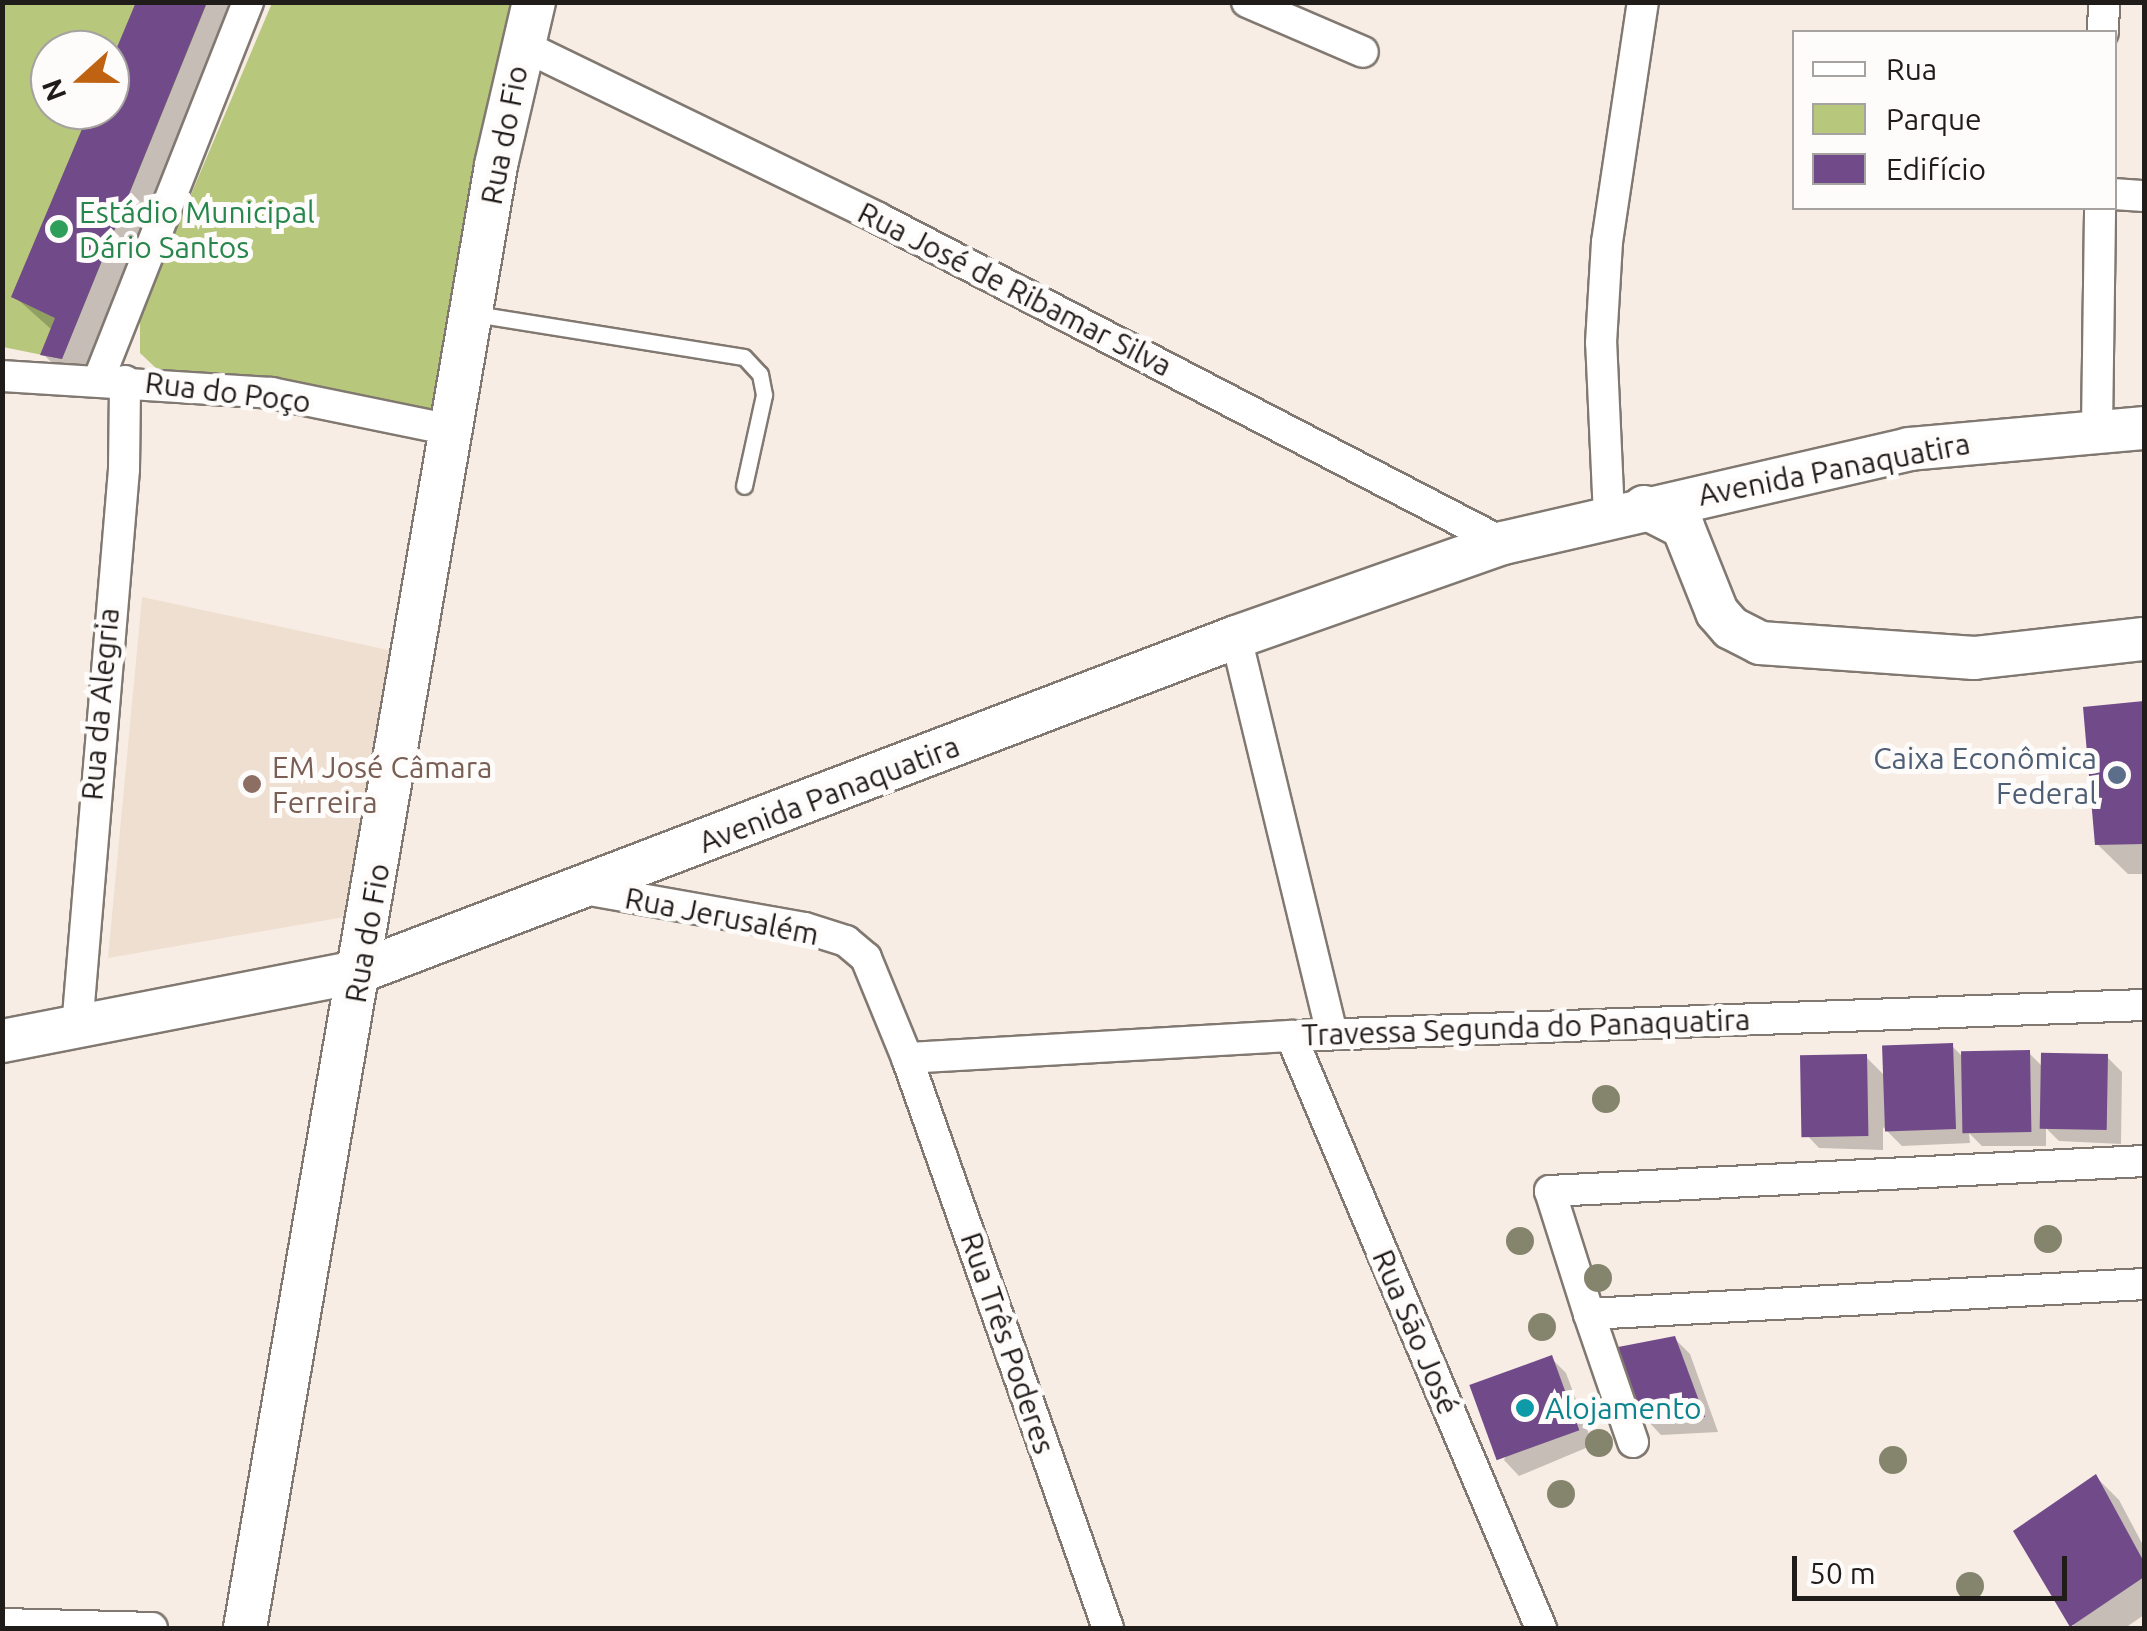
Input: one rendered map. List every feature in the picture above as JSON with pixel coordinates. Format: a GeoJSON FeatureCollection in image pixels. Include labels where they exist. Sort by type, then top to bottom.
{"type":"FeatureCollection","features":[{"type":"Feature","properties":{"kind":"main road","name":"Rua do Fio"},"geometry":{"type":"LineString","coordinates":[[245,1628],[451,430],[522,45],[534,2]]}},
{"type":"Feature","properties":{"kind":"main road","name":"Avenida Panaquatira"},"geometry":{"type":"LineString","coordinates":[[2,1040],[361,971],[1236,637],[1503,543],[1909,449],[2097,428],[2144,428]]}},
{"type":"Feature","properties":{"kind":"main road","name":"Avenida Panaquatira"},"geometry":{"type":"LineString","coordinates":[[1626,512],[1683,526],[1712,603],[1731,628],[1760,642],[1974,658],[2144,640]]}},
{"type":"Feature","properties":{"kind":"street"},"geometry":{"type":"LineString","coordinates":[[111,381],[248,2]]}},
{"type":"Feature","properties":{"kind":"street"},"geometry":{"type":"LineString","coordinates":[[1247,2],[1363,52]]}},
{"type":"Feature","properties":{"kind":"street"},"geometry":{"type":"LineString","coordinates":[[1626,512],[1602,344],[1607,242],[1643,2]]}},
{"type":"Feature","properties":{"kind":"street"},"geometry":{"type":"LineString","coordinates":[[2103,30],[2104,2]]}},
{"type":"Feature","properties":{"kind":"street","name":"Rua José de Ribamar Silva"},"geometry":{"type":"LineString","coordinates":[[522,45],[878,218],[1503,543]]}},
{"type":"Feature","properties":{"kind":"street"},"geometry":{"type":"LineString","coordinates":[[2117,194],[2144,196]]}},
{"type":"Feature","properties":{"kind":"street"},"geometry":{"type":"LineString","coordinates":[[2097,428],[2100,210]]}},
{"type":"Feature","properties":{"kind":"street","name":"Rua do Poço"},"geometry":{"type":"LineString","coordinates":[[2,376],[271,393],[451,430]]}},
{"type":"Feature","properties":{"kind":"street","name":"Rua da Alegria"},"geometry":{"type":"LineString","coordinates":[[77,1028],[105,637],[124,470],[111,381]]}},
{"type":"Feature","properties":{"kind":"street"},"geometry":{"type":"LineString","coordinates":[[1236,637],[1332,1034]]}},
{"type":"Feature","properties":{"kind":"street","name":"Rua Jerusalém"},"geometry":{"type":"LineString","coordinates":[[584,889],[846,942],[877,980],[907,1058]]}},
{"type":"Feature","properties":{"kind":"street","name":"Travessa Segunda do Panaquatira"},"geometry":{"type":"LineString","coordinates":[[907,1058],[1332,1034],[2144,1005]]}},
{"type":"Feature","properties":{"kind":"street","name":"Rua São José"},"geometry":{"type":"LineString","coordinates":[[1291,1036],[1542,1628]]}},
{"type":"Feature","properties":{"kind":"street","name":"Rua Três Poderes"},"geometry":{"type":"LineString","coordinates":[[907,1058],[1108,1628]]}},
{"type":"Feature","properties":{"kind":"street"},"geometry":{"type":"LineString","coordinates":[[1633,1442],[1550,1191],[2144,1161]]}},
{"type":"Feature","properties":{"kind":"street"},"geometry":{"type":"LineString","coordinates":[[1589,1314],[2144,1284]]}},
{"type":"Feature","properties":{"kind":"street"},"geometry":{"type":"LineString","coordinates":[[2,1624],[152,1628]]}},
{"type":"Feature","properties":{"kind":"lane"},"geometry":{"type":"LineString","coordinates":[[472,313],[744,356],[760,374],[764,396],[744,486]]}},
{"type":"Feature","properties":{"kind":"shaded area","name":"EM José Câmara Ferreira"},"geometry":{"type":"Polygon","coordinates":[[[142,597],[402,653],[356,915],[108,958],[142,597]]]}},
{"type":"Feature","properties":{"kind":"green space","name":"Estádio Municipal Dário Santos"},"geometry":{"type":"Polygon","coordinates":[[[2,3],[207,3],[62,359],[3,347],[2,3]]]}},
{"type":"Feature","properties":{"kind":"green space"},"geometry":{"type":"Polygon","coordinates":[[[272,3],[519,3],[446,410],[428,420],[158,370],[140,353],[140,315],[272,3]]]}},
{"type":"Feature","properties":{"kind":"building"},"geometry":{"type":"Polygon","coordinates":[[[136,2],[207,2],[62,359],[40,355],[55,318],[11,297],[82,130],[130,130],[130,30],[124,30],[136,2]]]}},
{"type":"Feature","properties":{"kind":"building","name":"Caixa Econômica Federal"},"geometry":{"type":"Polygon","coordinates":[[[2144,701],[2144,844],[2095,845],[2083,707],[2144,701]]]}},
{"type":"Feature","properties":{"kind":"building"},"geometry":{"type":"Polygon","coordinates":[[[1953,1043],[1956,1129],[1885,1131],[1882,1045],[1953,1043]]]}},
{"type":"Feature","properties":{"kind":"building"},"geometry":{"type":"Polygon","coordinates":[[[2030,1050],[2031,1132],[1962,1133],[1961,1051],[2030,1050]]]}},
{"type":"Feature","properties":{"kind":"building"},"geometry":{"type":"Polygon","coordinates":[[[2041,1053],[2108,1054],[2107,1130],[2040,1129],[2041,1053]]]}},
{"type":"Feature","properties":{"kind":"building"},"geometry":{"type":"Polygon","coordinates":[[[1867,1054],[1868,1136],[1801,1137],[1800,1055],[1867,1054]]]}},
{"type":"Feature","properties":{"kind":"building"},"geometry":{"type":"Polygon","coordinates":[[[1675,1336],[1705,1417],[1643,1421],[1613,1348],[1675,1336]]]}},
{"type":"Feature","properties":{"kind":"building","name":"Alojamento"},"geometry":{"type":"Polygon","coordinates":[[[1552,1355],[1579,1430],[1497,1460],[1469,1385],[1552,1355]]]}},
{"type":"Feature","properties":{"kind":"building"},"geometry":{"type":"Polygon","coordinates":[[[2096,1474],[2144,1562],[2144,1577],[2070,1627],[2013,1531],[2096,1474]]]}},
{"type":"Feature","properties":{"kind":"place","name":"Estádio Municipal Dário Santos"},"geometry":{"type":"Point","coordinates":[59,229]}},
{"type":"Feature","properties":{"kind":"place","name":"Caixa Econômica Federal"},"geometry":{"type":"Point","coordinates":[2117,775]}},
{"type":"Feature","properties":{"kind":"place","name":"EM José Câmara Ferreira"},"geometry":{"type":"Point","coordinates":[252,784]}},
{"type":"Feature","properties":{"kind":"place","name":"Alojamento"},"geometry":{"type":"Point","coordinates":[1525,1408]}}]}
